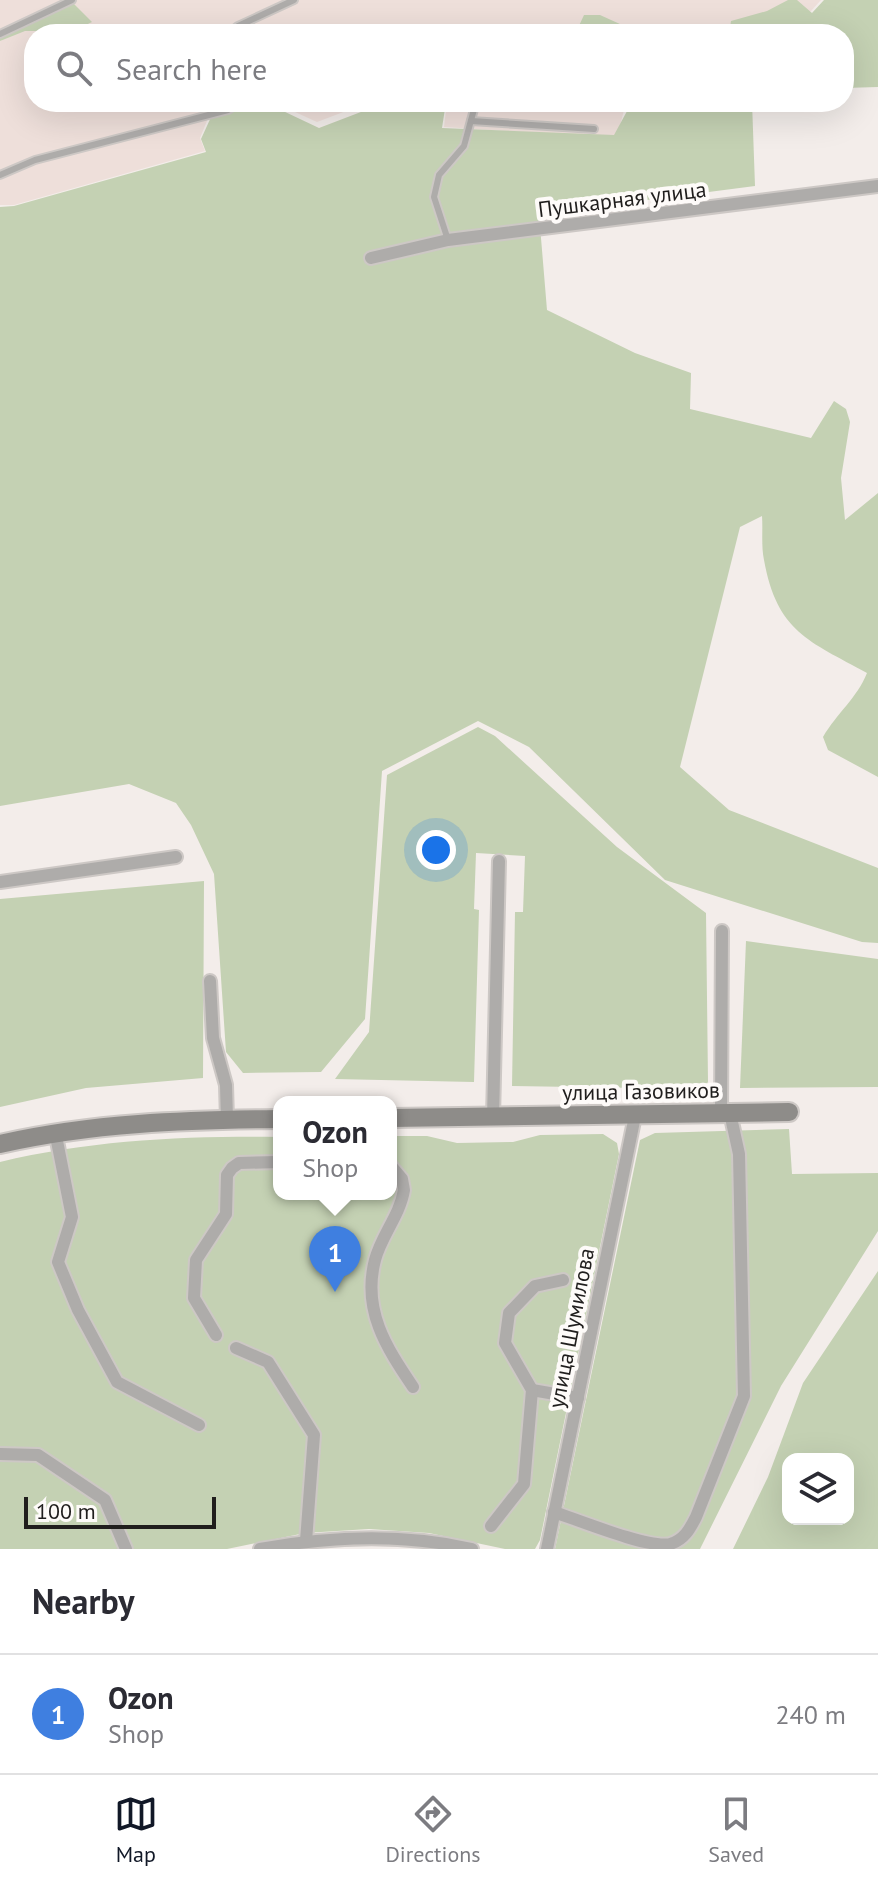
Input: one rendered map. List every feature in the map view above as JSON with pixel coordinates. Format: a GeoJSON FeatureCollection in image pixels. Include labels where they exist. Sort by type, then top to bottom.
{"type":"FeatureCollection","features":[{"type":"Feature","properties":{"kind":"street","name":"Пушкарная улица"},"geometry":{"type":"LineString","coordinates":[[371,258],[448,240],[878,186]]}},
{"type":"Feature","properties":{"kind":"street"},"geometry":{"type":"LineString","coordinates":[[0,882],[176,857]]}},
{"type":"Feature","properties":{"kind":"street"},"geometry":{"type":"LineString","coordinates":[[493,1118],[499,861]]}},
{"type":"Feature","properties":{"kind":"street"},"geometry":{"type":"LineString","coordinates":[[554,1512],[642,1542],[668,1545],[689,1532],[744,1396],[739,1154],[725,1113],[722,931]]}},
{"type":"Feature","properties":{"kind":"street"},"geometry":{"type":"LineString","coordinates":[[210,981],[213,1038],[226,1085],[227,1120]]}},
{"type":"Feature","properties":{"kind":"street","name":"улица Газовиков"},"geometry":{"type":"LineString","coordinates":[[397,1118],[789,1112]]}},
{"type":"Feature","properties":{"kind":"street","name":"улица Шумилова"},"geometry":{"type":"LineString","coordinates":[[547,1549],[635,1116]]}},
{"type":"Feature","properties":{"kind":"street"},"geometry":{"type":"LineString","coordinates":[[0,1144],[55,1131],[273,1119]]}},
{"type":"Feature","properties":{"kind":"street"},"geometry":{"type":"LineString","coordinates":[[55,1131],[72,1217],[58,1262],[78,1310],[117,1382],[199,1425]]}},
{"type":"Feature","properties":{"kind":"street"},"geometry":{"type":"LineString","coordinates":[[216,1335],[194,1298],[196,1260],[226,1214],[227,1175],[232,1168],[239,1163],[273,1162]]}},
{"type":"Feature","properties":{"kind":"street"},"geometry":{"type":"LineString","coordinates":[[397,1173],[404,1190],[375,1260],[370,1306],[383,1344],[413,1387]]}},
{"type":"Feature","properties":{"kind":"street"},"geometry":{"type":"LineString","coordinates":[[491,1526],[524,1484],[532,1390],[505,1343],[509,1313],[535,1286],[563,1280]]}},
{"type":"Feature","properties":{"kind":"street"},"geometry":{"type":"LineString","coordinates":[[236,1348],[268,1362],[314,1435],[306,1541]]}},
{"type":"Feature","properties":{"kind":"street"},"geometry":{"type":"LineString","coordinates":[[532,1390],[578,1398]]}},
{"type":"Feature","properties":{"kind":"street"},"geometry":{"type":"LineString","coordinates":[[0,1454],[38,1455],[105,1500],[126,1549]]}},
{"type":"Feature","properties":{"kind":"street"},"geometry":{"type":"LineString","coordinates":[[260,1549],[306,1541],[399,1538],[472,1549]]}},
{"type":"Feature","properties":{"kind":"lane"},"geometry":{"type":"LineString","coordinates":[[0,34],[72,0]]}},
{"type":"Feature","properties":{"kind":"lane"},"geometry":{"type":"LineString","coordinates":[[242,24],[294,0]]}},
{"type":"Feature","properties":{"kind":"lane"},"geometry":{"type":"LineString","coordinates":[[0,175],[35,160],[220,112]]}},
{"type":"Feature","properties":{"kind":"lane"},"geometry":{"type":"LineString","coordinates":[[448,240],[434,197],[439,175],[464,146],[473,112]]}},
{"type":"Feature","properties":{"kind":"lane"},"geometry":{"type":"LineString","coordinates":[[471,121],[594,129]]}},
{"type":"Feature","properties":{"kind":"shaded area"},"geometry":{"type":"Polygon","coordinates":[[[0,0],[821,0],[811,11],[734,24],[24,24],[24,112],[211,112],[200,138],[205,151],[14,205],[0,205],[0,0]]]}},
{"type":"Feature","properties":{"kind":"shaded area"},"geometry":{"type":"Polygon","coordinates":[[[295,112],[344,112],[317,122],[295,112]]]}},
{"type":"Feature","properties":{"kind":"shaded area"},"geometry":{"type":"Polygon","coordinates":[[[446,112],[624,112],[617,138],[444,127],[446,112]]]}},
{"type":"Feature","properties":{"kind":"green space"},"geometry":{"type":"Polygon","coordinates":[[[788,0],[797,0],[812,13],[824,0],[878,0],[878,87],[854,88],[854,24],[731,24],[731,21],[767,11],[788,0]]]}},
{"type":"Feature","properties":{"kind":"green space"},"geometry":{"type":"Polygon","coordinates":[[[73,3],[92,22],[88,24],[28,24],[73,3]]]}},
{"type":"Feature","properties":{"kind":"green space"},"geometry":{"type":"Polygon","coordinates":[[[584,15],[600,15],[620,24],[580,24],[584,15]]]}},
{"type":"Feature","properties":{"kind":"green space"},"geometry":{"type":"Polygon","coordinates":[[[24,26],[24,31],[0,41],[0,37],[24,26]]]}},
{"type":"Feature","properties":{"kind":"green space"},"geometry":{"type":"Polygon","coordinates":[[[224,112],[285,112],[319,128],[361,112],[444,112],[442,128],[614,135],[627,112],[752,112],[755,186],[539,214],[547,310],[635,353],[691,373],[690,409],[811,438],[834,401],[846,409],[850,422],[841,478],[845,520],[878,493],[878,777],[828,750],[823,737],[867,673],[812,642],[787,619],[777,604],[770,584],[763,555],[762,516],[740,527],[680,767],[729,810],[878,868],[878,943],[862,942],[665,880],[529,747],[478,721],[382,771],[365,1019],[321,1072],[243,1073],[226,1052],[214,874],[191,825],[176,803],[129,784],[0,806],[0,207],[14,206],[206,152],[201,139],[212,115],[224,112]]]}},
{"type":"Feature","properties":{"kind":"green space"},"geometry":{"type":"Polygon","coordinates":[[[478,727],[495,736],[617,847],[706,913],[708,1082],[703,1089],[512,1086],[515,912],[523,912],[525,856],[476,853],[474,909],[479,910],[474,1082],[335,1079],[369,1032],[387,775],[478,727]]]}},
{"type":"Feature","properties":{"kind":"green space"},"geometry":{"type":"Polygon","coordinates":[[[204,881],[203,1078],[86,1088],[0,1107],[0,899],[204,881]]]}},
{"type":"Feature","properties":{"kind":"green space"},"geometry":{"type":"Polygon","coordinates":[[[746,941],[878,959],[878,1087],[740,1088],[746,941]]]}},
{"type":"Feature","properties":{"kind":"green space"},"geometry":{"type":"Polygon","coordinates":[[[789,1129],[792,1174],[878,1173],[878,1231],[781,1386],[700,1549],[555,1549],[640,1140],[655,1133],[789,1129]]]}},
{"type":"Feature","properties":{"kind":"green space"},"geometry":{"type":"Polygon","coordinates":[[[603,1134],[617,1143],[619,1154],[540,1540],[535,1549],[505,1549],[429,1533],[369,1529],[305,1533],[227,1549],[0,1549],[0,1162],[104,1144],[209,1137],[273,1137],[273,1200],[397,1200],[397,1136],[427,1136],[457,1143],[513,1142],[540,1135],[603,1134]]]}},
{"type":"Feature","properties":{"kind":"green space"},"geometry":{"type":"Polygon","coordinates":[[[878,1271],[878,1549],[733,1549],[768,1477],[803,1383],[878,1271]]]}},
{"type":"Feature","properties":{"kind":"place","name":"Ozon"},"geometry":{"type":"Point","coordinates":[335,1292]}}]}
